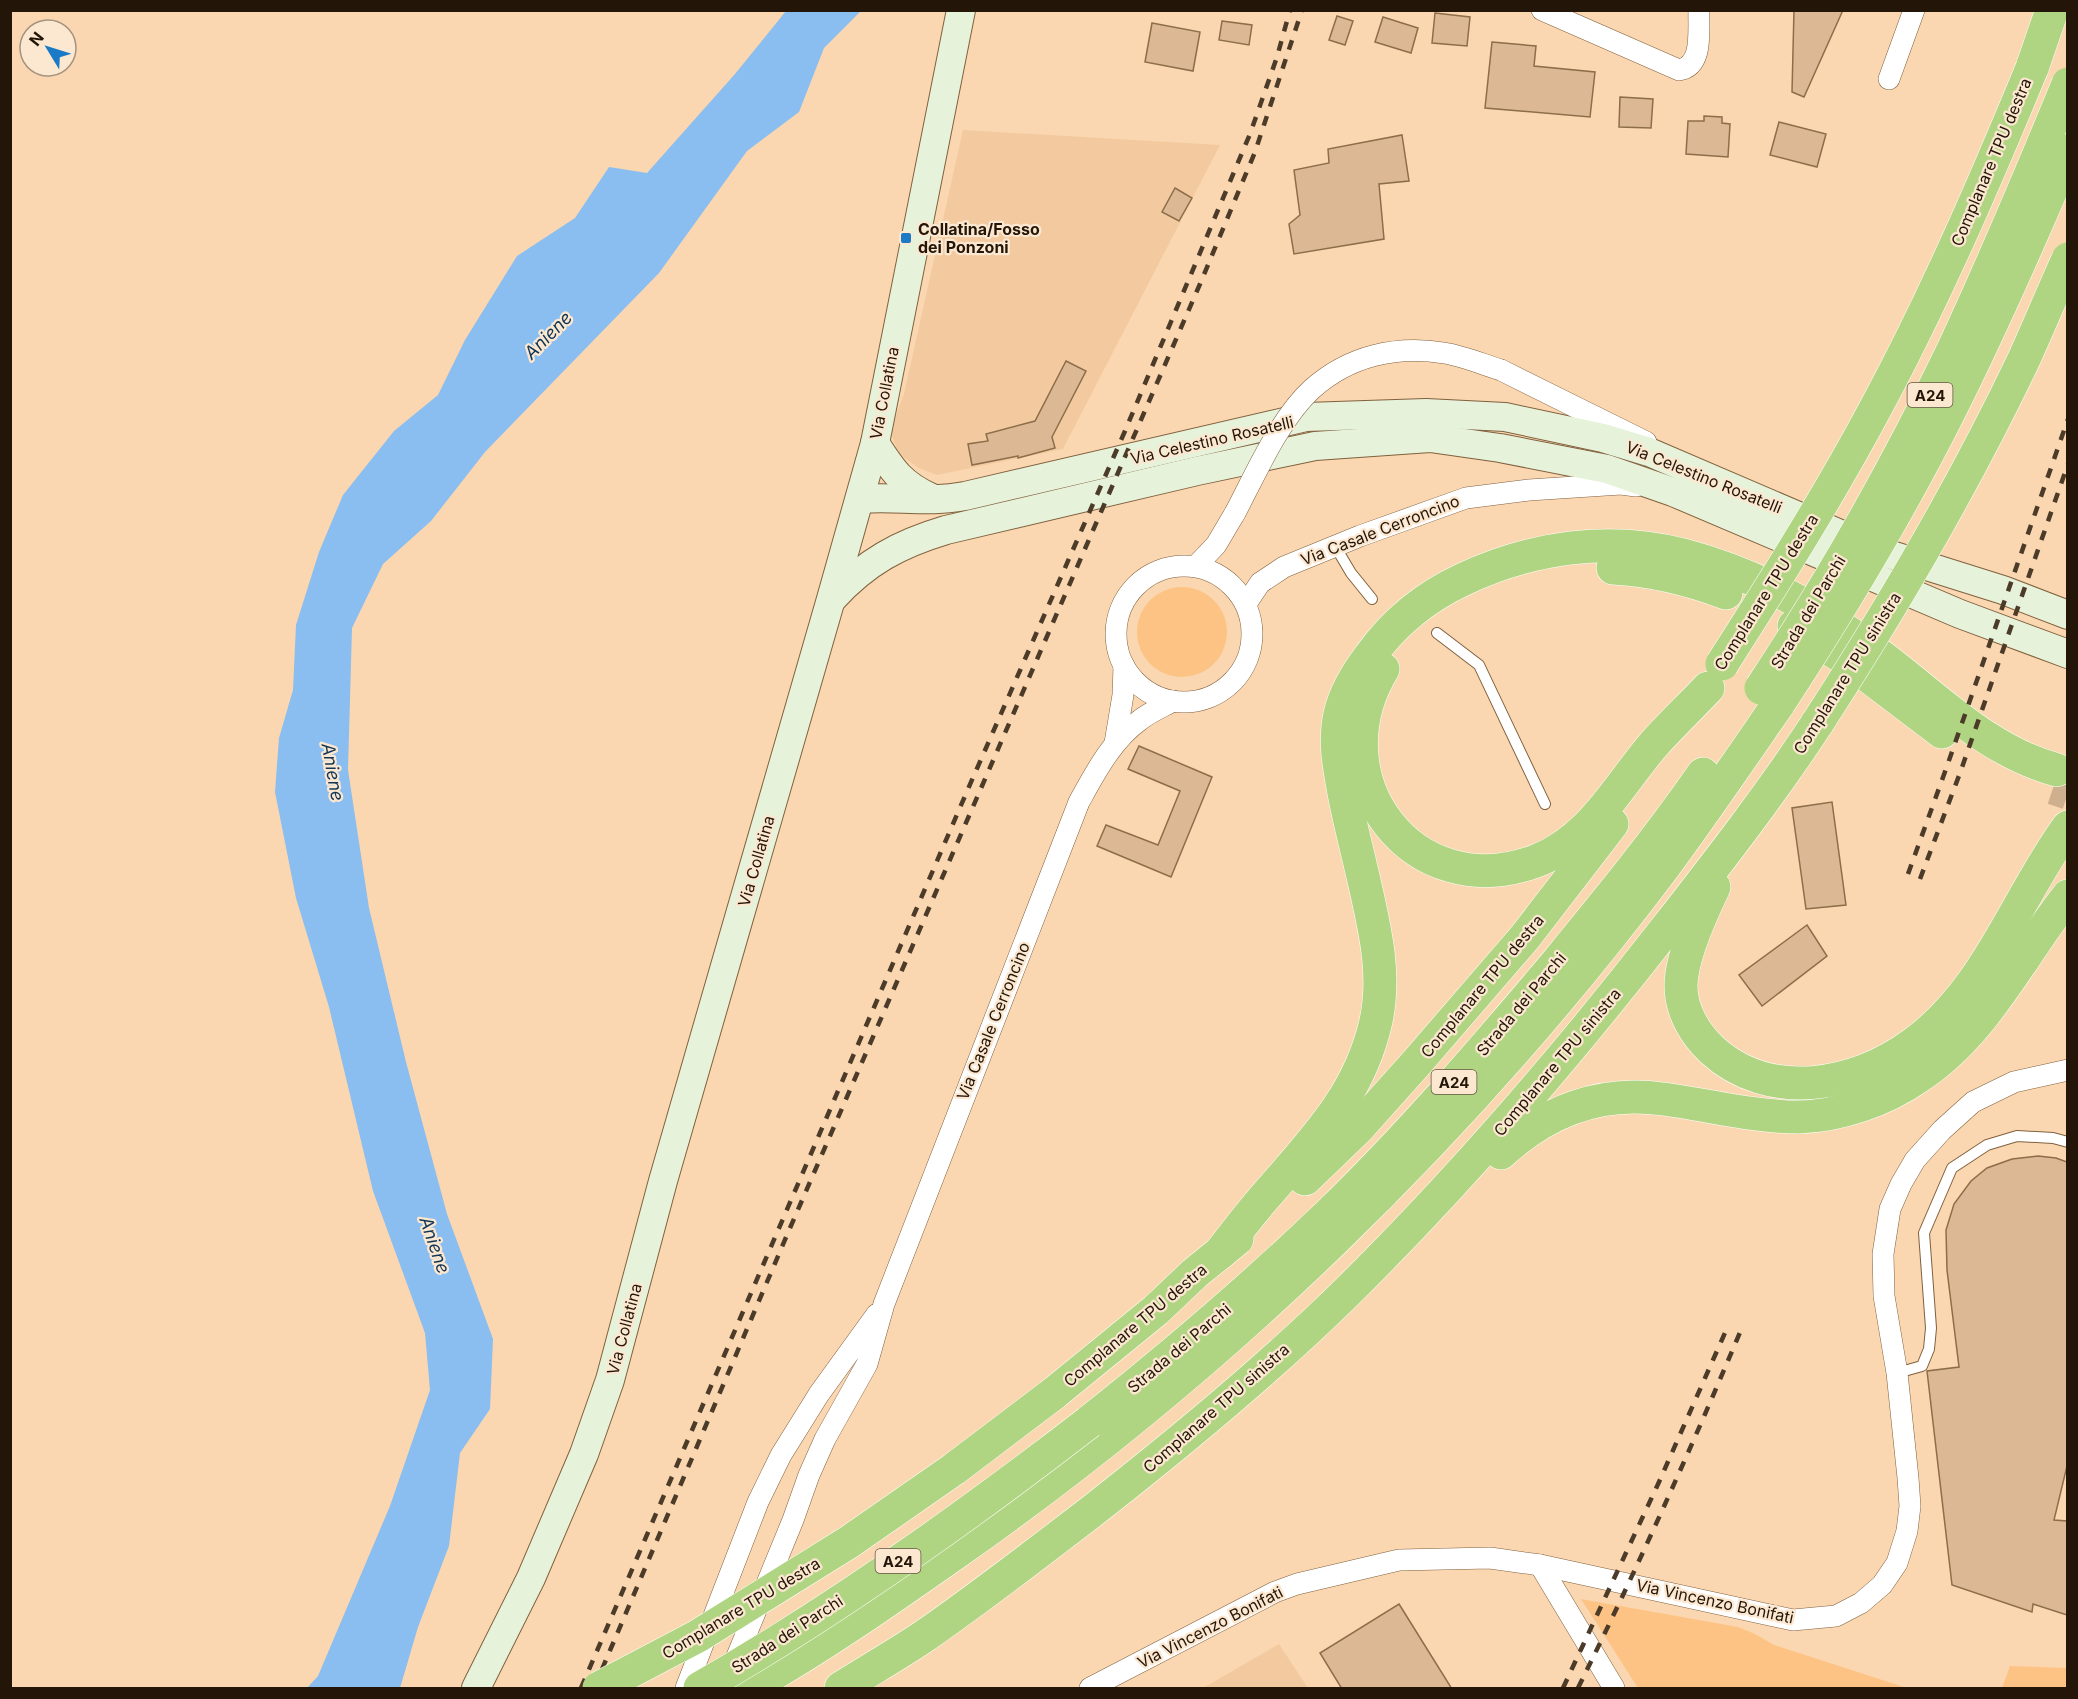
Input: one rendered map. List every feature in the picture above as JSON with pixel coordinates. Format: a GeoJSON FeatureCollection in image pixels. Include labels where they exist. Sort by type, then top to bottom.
{"type":"FeatureCollection","features":[{"type":"Feature","properties":{"kind":"highway","name":"Complanare TPU destra"},"geometry":{"type":"LineString","coordinates":[[599,1689],[698,1636],[849,1542],[954,1469],[1053,1394],[1156,1310],[1277,1205],[1359,1127],[1525,937],[1638,789],[1714,676],[1828,493],[1896,370],[1970,215],[2032,68],[2052,10]]}},
{"type":"Feature","properties":{"kind":"highway","name":"Strada dei Parchi"},"geometry":{"type":"LineString","coordinates":[[1770,696],[1804,621],[1860,526],[1936,384],[1998,249],[2067,84]]}},
{"type":"Feature","properties":{"kind":"highway","name":"Strada dei Parchi"},"geometry":{"type":"LineString","coordinates":[[749,1689],[893,1597],[995,1526],[1100,1430],[1161,1365],[1329,1214],[1415,1125],[1493,1038],[1604,904],[1688,795],[1770,696],[1867,561],[1942,426],[1985,338],[2033,234],[2067,151]]}},
{"type":"Feature","properties":{"kind":"highway","name":"Complanare TPU sinistra"},"geometry":{"type":"LineString","coordinates":[[841,1689],[930,1631],[1025,1563],[1223,1406],[1347,1292],[1411,1228],[1533,1094],[1608,1004],[1757,812],[1818,722],[1909,574],[1974,458],[2024,358],[2067,259]]}},
{"type":"Feature","properties":{"kind":"highway"},"geometry":{"type":"LineString","coordinates":[[1220,1253],[1336,1113],[1368,1048],[1379,1003],[1380,959],[1372,908],[1365,886],[1339,766],[1337,735],[1339,721],[1349,689],[1377,646],[1413,609],[1441,591],[1477,573],[1509,561],[1558,549],[1621,546],[1686,556],[1741,574],[1817,612],[1883,657],[1951,713],[1992,742],[2055,779],[2016,775],[1973,752],[1926,721],[1829,648],[1754,604],[1710,587],[1670,576],[1634,569],[1597,568],[1543,574],[1472,596],[1444,610],[1407,640],[1386,664],[1368,699],[1362,740],[1366,781],[1374,802],[1397,835],[1421,853],[1445,864],[1473,871],[1492,871],[1536,861],[1555,851],[1590,826],[1654,745],[1714,676]]}},
{"type":"Feature","properties":{"kind":"highway"},"geometry":{"type":"LineString","coordinates":[[1757,812],[1726,864],[1700,917],[1683,970],[1682,995],[1694,1028],[1714,1052],[1741,1071],[1767,1080],[1785,1083],[1822,1082],[1868,1070],[1905,1050],[1940,1022],[1978,975],[2067,827]]}},
{"type":"Feature","properties":{"kind":"highway"},"geometry":{"type":"LineString","coordinates":[[1347,1292],[1408,1249],[1513,1142],[1534,1126],[1567,1110],[1606,1100],[1650,1098],[1747,1113],[1802,1117],[1852,1107],[1899,1089],[1934,1065],[1973,1029],[2000,995],[2067,896]]}},
{"type":"Feature","properties":{"kind":"highway","name":"Strada dei Parchi"},"geometry":{"type":"LineString","coordinates":[[699,1689],[759,1654],[984,1502],[1100,1430]]}},
{"type":"Feature","properties":{"kind":"street","name":"Via Collatina"},"geometry":{"type":"LineString","coordinates":[[477,1689],[537,1565],[584,1454],[610,1380],[663,1181],[860,499],[874,443],[961,10]]}},
{"type":"Feature","properties":{"kind":"street"},"geometry":{"type":"LineString","coordinates":[[1542,10],[1679,70],[1691,65],[1697,53],[1699,10]]}},
{"type":"Feature","properties":{"kind":"street"},"geometry":{"type":"LineString","coordinates":[[1889,79],[1914,10]]}},
{"type":"Feature","properties":{"kind":"street"},"geometry":{"type":"LineString","coordinates":[[1196,566],[1216,545],[1267,453],[1290,416],[1311,390],[1350,364],[1382,352],[1413,350],[1446,353],[1501,370],[1555,395],[1748,494]]}},
{"type":"Feature","properties":{"kind":"street","name":"Via Celestino Rosatelli"},"geometry":{"type":"LineString","coordinates":[[860,499],[958,498],[1306,417],[1426,413],[1505,417],[1602,438],[1649,452],[1882,552],[2003,590],[2067,615]]}},
{"type":"Feature","properties":{"kind":"street","name":"Via Celestino Rosatelli"},"geometry":{"type":"LineString","coordinates":[[831,599],[855,575],[882,556],[916,540],[974,523],[1315,446],[1430,438],[1500,448],[1607,469],[1673,492],[1960,614],[2067,654]]}},
{"type":"Feature","properties":{"kind":"street"},"geometry":{"type":"LineString","coordinates":[[874,443],[901,480],[937,500]]}},
{"type":"Feature","properties":{"kind":"street","name":"Via Casale Cerroncino"},"geometry":{"type":"LineString","coordinates":[[1246,604],[1260,583],[1284,567],[1466,498],[1529,490],[1621,484],[1673,492]]}},
{"type":"Feature","properties":{"kind":"street","name":"Via Celestino Rosatelli"},"geometry":{"type":"LineString","coordinates":[[860,499],[903,517],[974,523]]}},
{"type":"Feature","properties":{"kind":"street","name":"Via Casale Cerroncino"},"geometry":{"type":"LineString","coordinates":[[1115,743],[1123,695],[1124,666],[1117,645],[1117,624],[1124,603],[1136,586],[1154,573],[1174,566],[1196,566],[1216,573],[1234,586],[1246,604],[1253,628],[1250,652],[1239,675],[1221,692],[1197,701],[1173,701],[1153,694],[1137,682],[1124,666]]}},
{"type":"Feature","properties":{"kind":"street","name":"Via Casale Cerroncino"},"geometry":{"type":"LineString","coordinates":[[724,1689],[793,1520],[808,1475],[867,1364],[884,1304],[1079,802],[1115,743],[1139,720],[1173,701]]}},
{"type":"Feature","properties":{"kind":"street","name":"Via Vincenzo Bonifati"},"geometry":{"type":"LineString","coordinates":[[1090,1689],[1275,1592],[1297,1584],[1399,1560],[1490,1558],[1540,1565],[1792,1620],[1836,1616],[1861,1603],[1882,1585],[1897,1563],[1907,1531],[1910,1506],[1897,1373],[1884,1296],[1882,1254],[1890,1209],[1915,1160],[1942,1130],[1973,1102],[2014,1082],[2067,1070]]}},
{"type":"Feature","properties":{"kind":"street","name":"Via Casale Cerroncino"},"geometry":{"type":"LineString","coordinates":[[686,1689],[758,1502],[781,1455],[824,1386],[884,1304]]}},
{"type":"Feature","properties":{"kind":"street"},"geometry":{"type":"LineString","coordinates":[[1540,1565],[1614,1689]]}},
{"type":"Feature","properties":{"kind":"lane"},"geometry":{"type":"LineString","coordinates":[[1335,546],[1351,573],[1372,599]]}},
{"type":"Feature","properties":{"kind":"lane"},"geometry":{"type":"LineString","coordinates":[[1437,633],[1479,665],[1545,804]]}},
{"type":"Feature","properties":{"kind":"lane"},"geometry":{"type":"LineString","coordinates":[[1897,1373],[1922,1366],[1929,1349],[1930,1328],[1924,1233],[1952,1168],[1986,1145],[2018,1136],[2053,1138],[2067,1142]]}},
{"type":"Feature","properties":{"kind":"shaded area"},"geometry":{"type":"Polygon","coordinates":[[[963,130],[1220,145],[1063,449],[937,475],[919,468],[899,454],[890,431],[904,394],[963,130]]]}},
{"type":"Feature","properties":{"kind":"shaded area"},"geometry":{"type":"Polygon","coordinates":[[[1182,587],[1199,590],[1214,600],[1224,615],[1227,632],[1224,649],[1214,664],[1199,674],[1182,677],[1165,674],[1150,664],[1140,649],[1137,632],[1140,615],[1150,600],[1165,590],[1182,587]]]}},
{"type":"Feature","properties":{"kind":"shaded area"},"geometry":{"type":"Polygon","coordinates":[[[1581,1599],[1738,1627],[1774,1645],[1907,1688],[1638,1688],[1581,1599]]]}},
{"type":"Feature","properties":{"kind":"shaded area"},"geometry":{"type":"Polygon","coordinates":[[[1279,1644],[1308,1688],[1203,1688],[1279,1644]]]}},
{"type":"Feature","properties":{"kind":"shaded area"},"geometry":{"type":"Polygon","coordinates":[[[2010,1666],[2067,1668],[2067,1688],[2002,1688],[2010,1666]]]}},
{"type":"Feature","properties":{"kind":"water","name":"Aniene"},"geometry":{"type":"Polygon","coordinates":[[[786,11],[861,11],[824,48],[799,112],[747,151],[659,273],[485,452],[431,521],[383,564],[352,628],[348,770],[369,908],[406,1062],[447,1214],[493,1339],[490,1409],[460,1453],[449,1546],[418,1627],[400,1688],[307,1688],[318,1676],[390,1506],[430,1390],[425,1333],[373,1191],[329,1007],[296,898],[275,792],[279,738],[293,690],[296,625],[319,552],[343,495],[394,431],[438,395],[465,340],[517,256],[575,218],[609,167],[647,173],[735,74],[786,11]]]}},
{"type":"Feature","properties":{"kind":"building"},"geometry":{"type":"Polygon","coordinates":[[[1794,10],[1843,10],[1804,97],[1792,92],[1794,10]]]}},
{"type":"Feature","properties":{"kind":"building"},"geometry":{"type":"Polygon","coordinates":[[[1435,13],[1470,17],[1467,46],[1432,43],[1435,13]]]}},
{"type":"Feature","properties":{"kind":"building"},"geometry":{"type":"Polygon","coordinates":[[[1337,16],[1353,21],[1345,45],[1329,40],[1337,16]]]}},
{"type":"Feature","properties":{"kind":"building"},"geometry":{"type":"Polygon","coordinates":[[[1383,17],[1418,28],[1411,53],[1375,42],[1383,17]]]}},
{"type":"Feature","properties":{"kind":"building"},"geometry":{"type":"Polygon","coordinates":[[[1222,21],[1252,25],[1249,45],[1219,40],[1222,21]]]}},
{"type":"Feature","properties":{"kind":"building"},"geometry":{"type":"Polygon","coordinates":[[[1152,23],[1200,32],[1193,71],[1145,62],[1152,23]]]}},
{"type":"Feature","properties":{"kind":"building"},"geometry":{"type":"Polygon","coordinates":[[[1492,42],[1536,46],[1534,66],[1595,72],[1590,117],[1485,108],[1492,42]]]}},
{"type":"Feature","properties":{"kind":"building"},"geometry":{"type":"Polygon","coordinates":[[[1620,97],[1653,99],[1651,128],[1619,127],[1620,97]]]}},
{"type":"Feature","properties":{"kind":"building"},"geometry":{"type":"Polygon","coordinates":[[[1704,116],[1722,117],[1722,123],[1730,124],[1728,157],[1686,154],[1688,121],[1704,121],[1704,116]]]}},
{"type":"Feature","properties":{"kind":"building"},"geometry":{"type":"Polygon","coordinates":[[[1779,122],[1826,134],[1817,167],[1770,155],[1779,122]]]}},
{"type":"Feature","properties":{"kind":"building"},"geometry":{"type":"Polygon","coordinates":[[[1402,135],[1409,181],[1379,184],[1384,239],[1294,254],[1289,224],[1300,215],[1294,170],[1329,163],[1328,149],[1402,135]]]}},
{"type":"Feature","properties":{"kind":"building"},"geometry":{"type":"Polygon","coordinates":[[[1175,188],[1192,198],[1179,221],[1162,212],[1175,188]]]}},
{"type":"Feature","properties":{"kind":"building"},"geometry":{"type":"Polygon","coordinates":[[[1066,361],[1086,371],[1052,437],[1055,448],[1018,458],[1018,456],[972,465],[968,444],[988,441],[986,434],[1035,421],[1066,361]]]}},
{"type":"Feature","properties":{"kind":"building"},"geometry":{"type":"Polygon","coordinates":[[[1139,746],[1212,777],[1171,877],[1097,846],[1106,825],[1158,845],[1180,791],[1128,769],[1139,746]]]}},
{"type":"Feature","properties":{"kind":"building"},"geometry":{"type":"Polygon","coordinates":[[[1832,802],[1846,905],[1806,909],[1792,808],[1832,802]]]}},
{"type":"Feature","properties":{"kind":"building"},"geometry":{"type":"Polygon","coordinates":[[[1807,925],[1827,956],[1762,1006],[1739,975],[1807,925]]]}},
{"type":"Feature","properties":{"kind":"building"},"geometry":{"type":"Polygon","coordinates":[[[2038,1156],[2067,1162],[2067,1466],[2054,1520],[2067,1521],[2067,1615],[2033,1604],[2032,1612],[1952,1585],[1927,1371],[1959,1367],[1947,1270],[1946,1230],[1954,1204],[1971,1181],[1987,1168],[2012,1159],[2038,1156]]]}},
{"type":"Feature","properties":{"kind":"building"},"geometry":{"type":"Polygon","coordinates":[[[1399,1604],[1452,1689],[1342,1689],[1320,1653],[1399,1604]]]}},
{"type":"Feature","properties":{"kind":"tunnel"},"geometry":{"type":"LineString","coordinates":[[2053,788],[2068,793]]}},
{"type":"Feature","properties":{"kind":"railway"},"geometry":{"type":"LineString","coordinates":[[581,1688],[968,789],[1125,431],[1250,134],[1277,57],[1290,10]]}},
{"type":"Feature","properties":{"kind":"railway"},"geometry":{"type":"LineString","coordinates":[[594,1688],[790,1228],[1200,284],[1255,152],[1302,10]]}},
{"type":"Feature","properties":{"kind":"railway"},"geometry":{"type":"LineString","coordinates":[[1908,874],[2068,419]]}},
{"type":"Feature","properties":{"kind":"railway"},"geometry":{"type":"LineString","coordinates":[[1920,879],[1960,773],[2068,464]]}},
{"type":"Feature","properties":{"kind":"railway"},"geometry":{"type":"LineString","coordinates":[[1563,1688],[1659,1482],[1728,1326]]}},
{"type":"Feature","properties":{"kind":"railway"},"geometry":{"type":"LineString","coordinates":[[1578,1688],[1662,1510],[1741,1330]]}},
{"type":"Feature","properties":{"kind":"place","name":"Collatina/Fosso dei Ponzoni"},"geometry":{"type":"Point","coordinates":[906,238]}}]}
